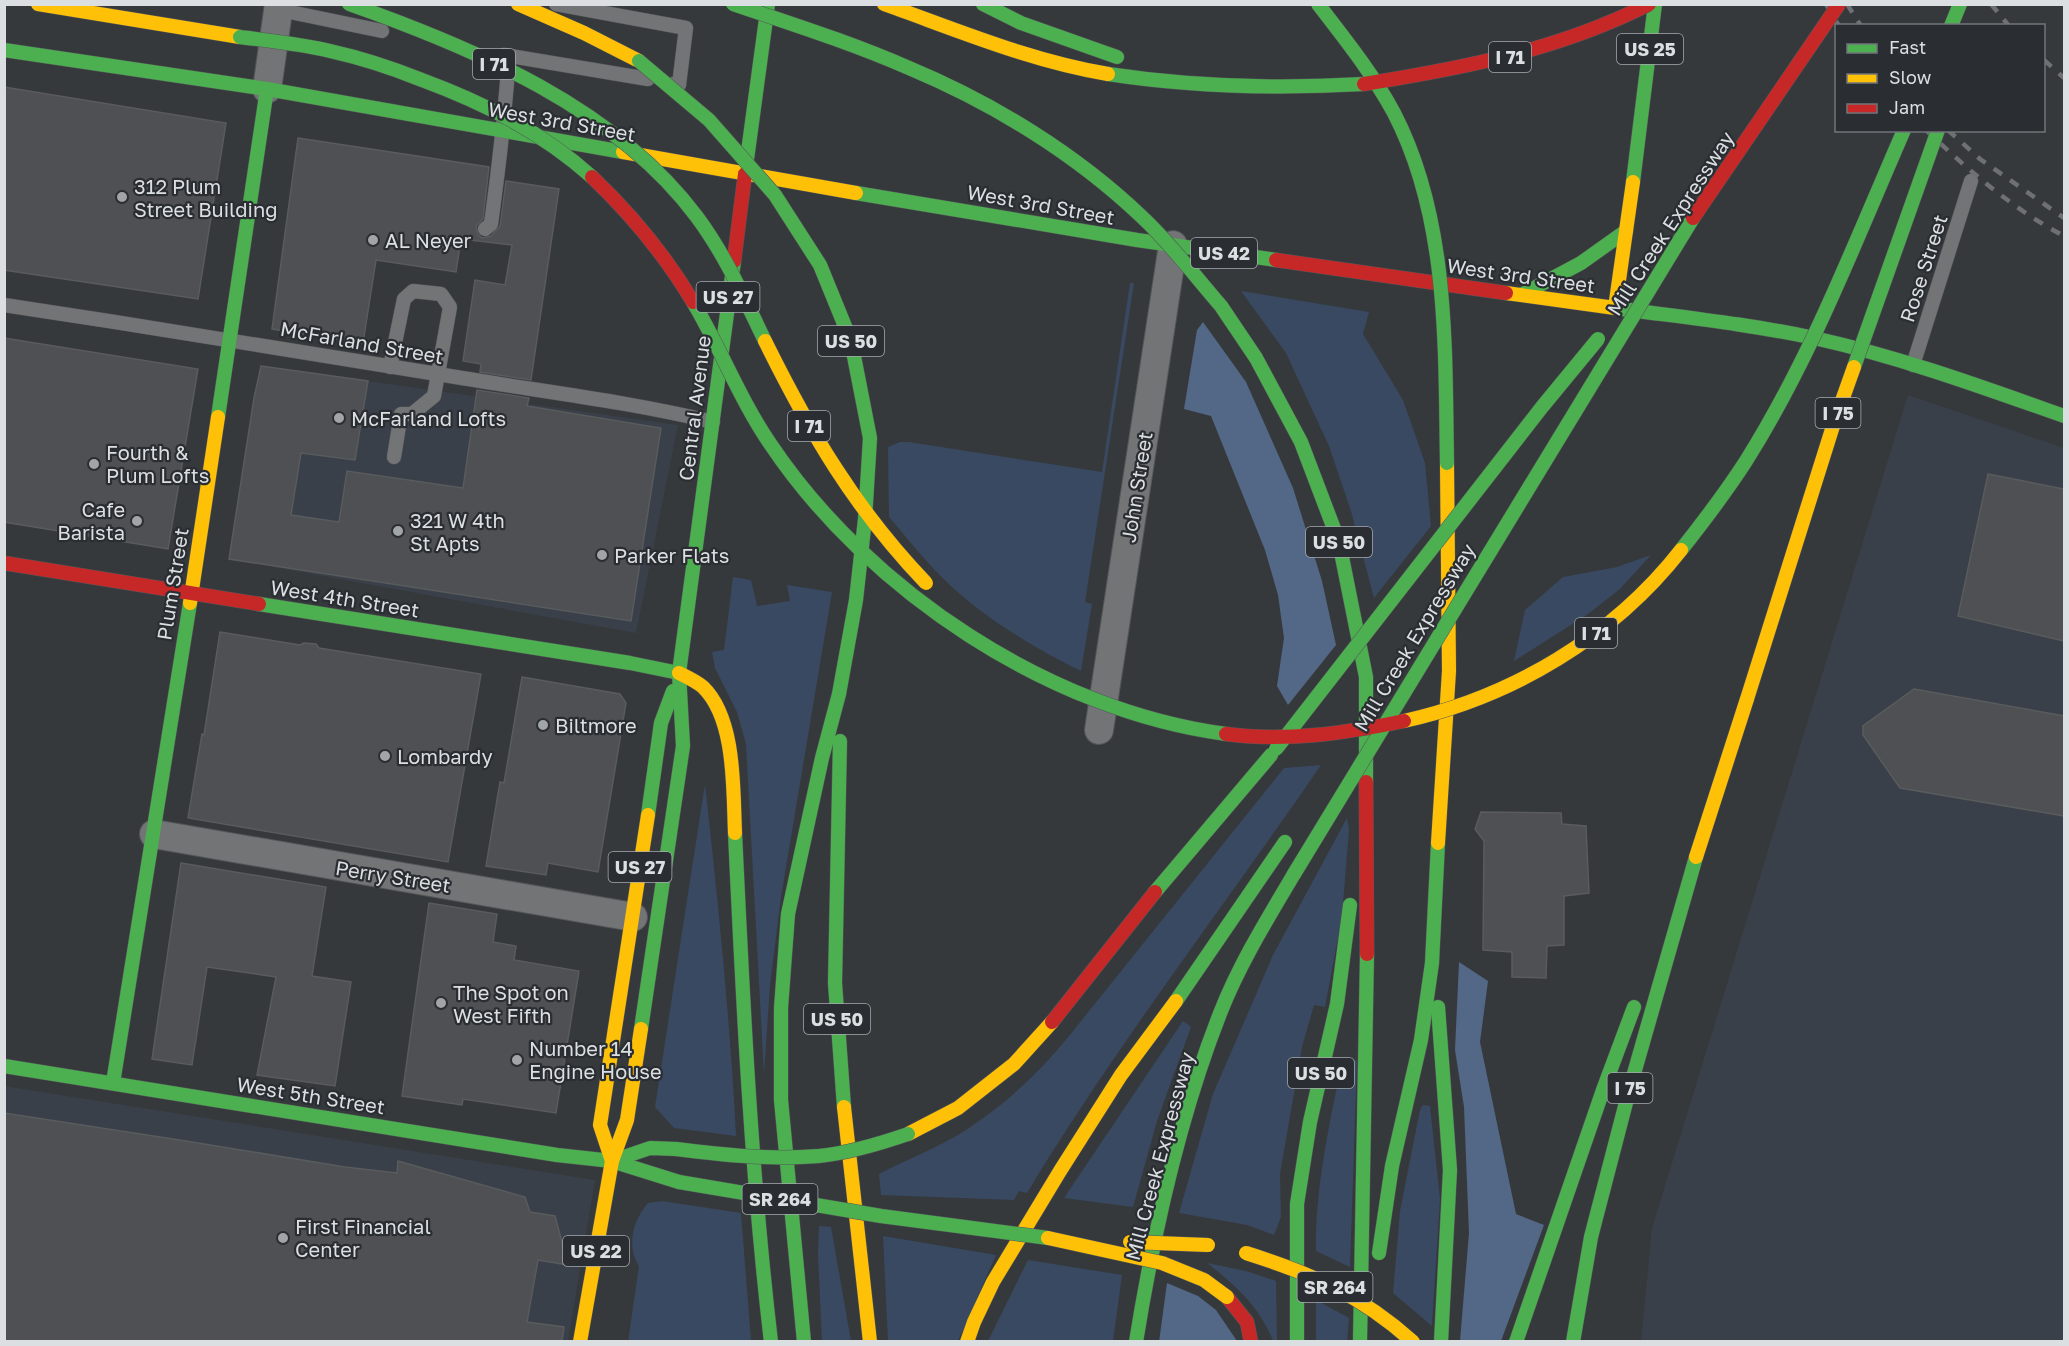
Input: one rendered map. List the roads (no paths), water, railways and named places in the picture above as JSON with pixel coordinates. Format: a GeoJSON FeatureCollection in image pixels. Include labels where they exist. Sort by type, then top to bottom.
{"type":"FeatureCollection","features":[{"type":"Feature","properties":{"kind":"main road"},"geometry":{"type":"LineString","coordinates":[[38,4],[321,48],[400,71],[460,94],[500,112],[537,134],[575,161],[614,196],[660,252],[702,318],[758,425],[779,456],[833,520],[876,564],[914,595],[991,647],[1035,673]]}},
{"type":"Feature","properties":{"kind":"main road","name":"I 71"},"geometry":{"type":"LineString","coordinates":[[349,4],[456,44],[523,78],[581,112],[618,139],[674,188],[705,229],[731,270],[819,443],[851,492],[907,564],[965,621],[1035,673],[1108,705],[1164,724],[1229,734],[1309,737],[1362,731],[1420,718],[1483,699],[1531,675],[1580,644],[1618,614],[1673,560],[1702,525],[1728,488],[1769,419],[1803,355],[1903,132]]}},
{"type":"Feature","properties":{"kind":"main road","name":"US 50"},"geometry":{"type":"LineString","coordinates":[[518,4],[584,33],[639,61],[709,120],[775,195],[820,265],[851,341],[870,438],[865,519],[856,600],[839,694],[840,753],[835,983],[844,1112],[870,1341]]}},
{"type":"Feature","properties":{"kind":"main road","name":"US 50"},"geometry":{"type":"LineString","coordinates":[[733,4],[854,46],[966,94],[1016,122],[1109,189],[1158,232],[1221,306],[1256,358],[1301,441],[1339,542],[1366,677],[1367,806],[1336,1004],[1310,1122],[1297,1204],[1297,1341]]}},
{"type":"Feature","properties":{"kind":"main road","name":"Central Avenue"},"geometry":{"type":"LineString","coordinates":[[580,1341],[612,1161],[627,1120],[683,746],[679,673],[768,4]]}},
{"type":"Feature","properties":{"kind":"main road","name":"I 71"},"geometry":{"type":"LineString","coordinates":[[884,4],[1005,47],[1065,64],[1150,80],[1197,86],[1297,89],[1353,85],[1440,72],[1513,56],[1600,28],[1649,4]]}},
{"type":"Feature","properties":{"kind":"main road"},"geometry":{"type":"LineString","coordinates":[[983,4],[1032,27],[1133,63],[1241,88]]}},
{"type":"Feature","properties":{"kind":"main road"},"geometry":{"type":"LineString","coordinates":[[1318,4],[1359,58],[1402,129],[1426,200],[1442,287],[1449,671],[1432,963],[1421,1040],[1392,1166],[1376,1276],[1370,1341]]}},
{"type":"Feature","properties":{"kind":"main road","name":"US 25"},"geometry":{"type":"LineString","coordinates":[[1615,308],[1655,4]]}},
{"type":"Feature","properties":{"kind":"main road","name":"Mill Creek Expressway"},"geometry":{"type":"LineString","coordinates":[[1136,1341],[1148,1268],[1190,1097],[1222,1010],[1265,922],[1677,242],[1839,4]]}},
{"type":"Feature","properties":{"kind":"main road"},"geometry":{"type":"LineString","coordinates":[[1952,24],[1960,4]]}},
{"type":"Feature","properties":{"kind":"main road","name":"West 3rd Street"},"geometry":{"type":"LineString","coordinates":[[4,50],[267,89],[745,174],[1173,245],[1773,331],[1839,344],[2064,416]]}},
{"type":"Feature","properties":{"kind":"main road","name":"Plum Street"},"geometry":{"type":"LineString","coordinates":[[113,1083],[154,834],[267,89]]}},
{"type":"Feature","properties":{"kind":"main road","name":"I 75"},"geometry":{"type":"LineString","coordinates":[[1573,1341],[1591,1237],[1629,1091],[1702,837],[1833,426],[1937,132]]}},
{"type":"Feature","properties":{"kind":"main road"},"geometry":{"type":"LineString","coordinates":[[1523,294],[1581,263],[1626,231]]}},
{"type":"Feature","properties":{"kind":"main road"},"geometry":{"type":"LineString","coordinates":[[612,1161],[650,1148],[747,1158],[811,1158],[860,1149],[908,1134],[958,1108],[1014,1064],[1053,1021],[1181,860],[1271,755],[1542,407],[1677,242]]}},
{"type":"Feature","properties":{"kind":"main road","name":"West 4th Street"},"geometry":{"type":"LineString","coordinates":[[4,563],[630,663],[679,673]]}},
{"type":"Feature","properties":{"kind":"main road"},"geometry":{"type":"LineString","coordinates":[[679,673],[698,682],[712,697],[725,730],[731,761],[759,1259],[771,1341]]}},
{"type":"Feature","properties":{"kind":"main road","name":"Central Avenue"},"geometry":{"type":"LineString","coordinates":[[612,1161],[600,1125],[661,723],[679,673]]}},
{"type":"Feature","properties":{"kind":"main road"},"geometry":{"type":"LineString","coordinates":[[1342,769],[1407,686]]}},
{"type":"Feature","properties":{"kind":"main road"},"geometry":{"type":"LineString","coordinates":[[804,1341],[781,1100],[781,1008],[788,914],[822,758],[839,694]]}},
{"type":"Feature","properties":{"kind":"main road"},"geometry":{"type":"LineString","coordinates":[[1360,1341],[1367,973],[1367,806]]}},
{"type":"Feature","properties":{"kind":"main road"},"geometry":{"type":"LineString","coordinates":[[1649,970],[1702,837]]}},
{"type":"Feature","properties":{"kind":"main road"},"geometry":{"type":"LineString","coordinates":[[967,1341],[993,1282],[1060,1171],[1121,1076],[1160,1024],[1289,838]]}},
{"type":"Feature","properties":{"kind":"main road"},"geometry":{"type":"LineString","coordinates":[[1432,963],[1441,1025],[1449,1170],[1447,1253],[1441,1341]]}},
{"type":"Feature","properties":{"kind":"main road"},"geometry":{"type":"LineString","coordinates":[[1516,1341],[1543,1273],[1609,1070],[1640,992]]}},
{"type":"Feature","properties":{"kind":"main road","name":"West 5th Street"},"geometry":{"type":"LineString","coordinates":[[4,1066],[557,1155],[612,1161]]}},
{"type":"Feature","properties":{"kind":"main road","name":"SR 264"},"geometry":{"type":"LineString","coordinates":[[612,1161],[679,1182],[881,1216],[1056,1239],[1213,1246]]}},
{"type":"Feature","properties":{"kind":"main road"},"geometry":{"type":"LineString","coordinates":[[1056,1239],[1162,1263],[1204,1280],[1227,1297],[1247,1322],[1251,1341]]}},
{"type":"Feature","properties":{"kind":"main road","name":"SR 264"},"geometry":{"type":"LineString","coordinates":[[1241,1252],[1305,1273],[1333,1286],[1380,1313],[1413,1341]]}},
{"type":"Feature","properties":{"kind":"street"},"geometry":{"type":"LineString","coordinates":[[267,89],[279,4]]}},
{"type":"Feature","properties":{"kind":"street","name":"John Street"},"geometry":{"type":"LineString","coordinates":[[1099,730],[1173,245]]}},
{"type":"Feature","properties":{"kind":"street","name":"Perry Street"},"geometry":{"type":"LineString","coordinates":[[154,834],[633,917]]}},
{"type":"Feature","properties":{"kind":"lane"},"geometry":{"type":"LineString","coordinates":[[286,4],[285,11],[508,56],[679,85],[686,28],[556,4]]}},
{"type":"Feature","properties":{"kind":"lane"},"geometry":{"type":"LineString","coordinates":[[485,229],[490,224],[504,131],[508,56]]}},
{"type":"Feature","properties":{"kind":"lane","name":"Rose Street"},"geometry":{"type":"LineString","coordinates":[[1912,366],[1971,181]]}},
{"type":"Feature","properties":{"kind":"lane"},"geometry":{"type":"LineString","coordinates":[[390,366],[404,299],[413,291],[441,294],[450,307],[434,396],[412,414],[401,414],[394,457]]}},
{"type":"Feature","properties":{"kind":"lane","name":"McFarland Street"},"geometry":{"type":"LineString","coordinates":[[4,305],[620,402],[713,422]]}},
{"type":"Feature","properties":{"kind":"railway"},"geometry":{"type":"LineString","coordinates":[[1826,4],[1838,24]]}},
{"type":"Feature","properties":{"kind":"railway"},"geometry":{"type":"LineString","coordinates":[[1847,4],[1860,24]]}},
{"type":"Feature","properties":{"kind":"railway"},"geometry":{"type":"LineString","coordinates":[[1991,4],[2007,24]]}},
{"type":"Feature","properties":{"kind":"railway"},"geometry":{"type":"LineString","coordinates":[[2045,61],[2064,78]]}},
{"type":"Feature","properties":{"kind":"railway"},"geometry":{"type":"LineString","coordinates":[[1928,132],[1992,188],[2027,214],[2064,236]]}},
{"type":"Feature","properties":{"kind":"railway"},"geometry":{"type":"LineString","coordinates":[[1950,132],[1980,159],[2064,218]]}},
{"type":"Feature","properties":{"kind":"place","name":"312 Plum Street Building"},"geometry":{"type":"Point","coordinates":[122,197]}},
{"type":"Feature","properties":{"kind":"place","name":"AL Neyer"},"geometry":{"type":"Point","coordinates":[373,240]}},
{"type":"Feature","properties":{"kind":"place","name":"McFarland Lofts"},"geometry":{"type":"Point","coordinates":[339,418]}},
{"type":"Feature","properties":{"kind":"place","name":"Fourth & Plum Lofts"},"geometry":{"type":"Point","coordinates":[94,464]}},
{"type":"Feature","properties":{"kind":"place","name":"Cafe Barista"},"geometry":{"type":"Point","coordinates":[137,521]}},
{"type":"Feature","properties":{"kind":"place","name":"321 W 4th St Apts"},"geometry":{"type":"Point","coordinates":[398,531]}},
{"type":"Feature","properties":{"kind":"place","name":"Parker Flats"},"geometry":{"type":"Point","coordinates":[602,555]}},
{"type":"Feature","properties":{"kind":"place","name":"Biltmore"},"geometry":{"type":"Point","coordinates":[543,725]}},
{"type":"Feature","properties":{"kind":"place","name":"Lombardy"},"geometry":{"type":"Point","coordinates":[385,756]}},
{"type":"Feature","properties":{"kind":"place","name":"The Spot on West Fifth"},"geometry":{"type":"Point","coordinates":[441,1003]}},
{"type":"Feature","properties":{"kind":"place","name":"Number 14 Engine House"},"geometry":{"type":"Point","coordinates":[517,1060]}},
{"type":"Feature","properties":{"kind":"place","name":"First Financial Center"},"geometry":{"type":"Point","coordinates":[283,1238]}}]}
